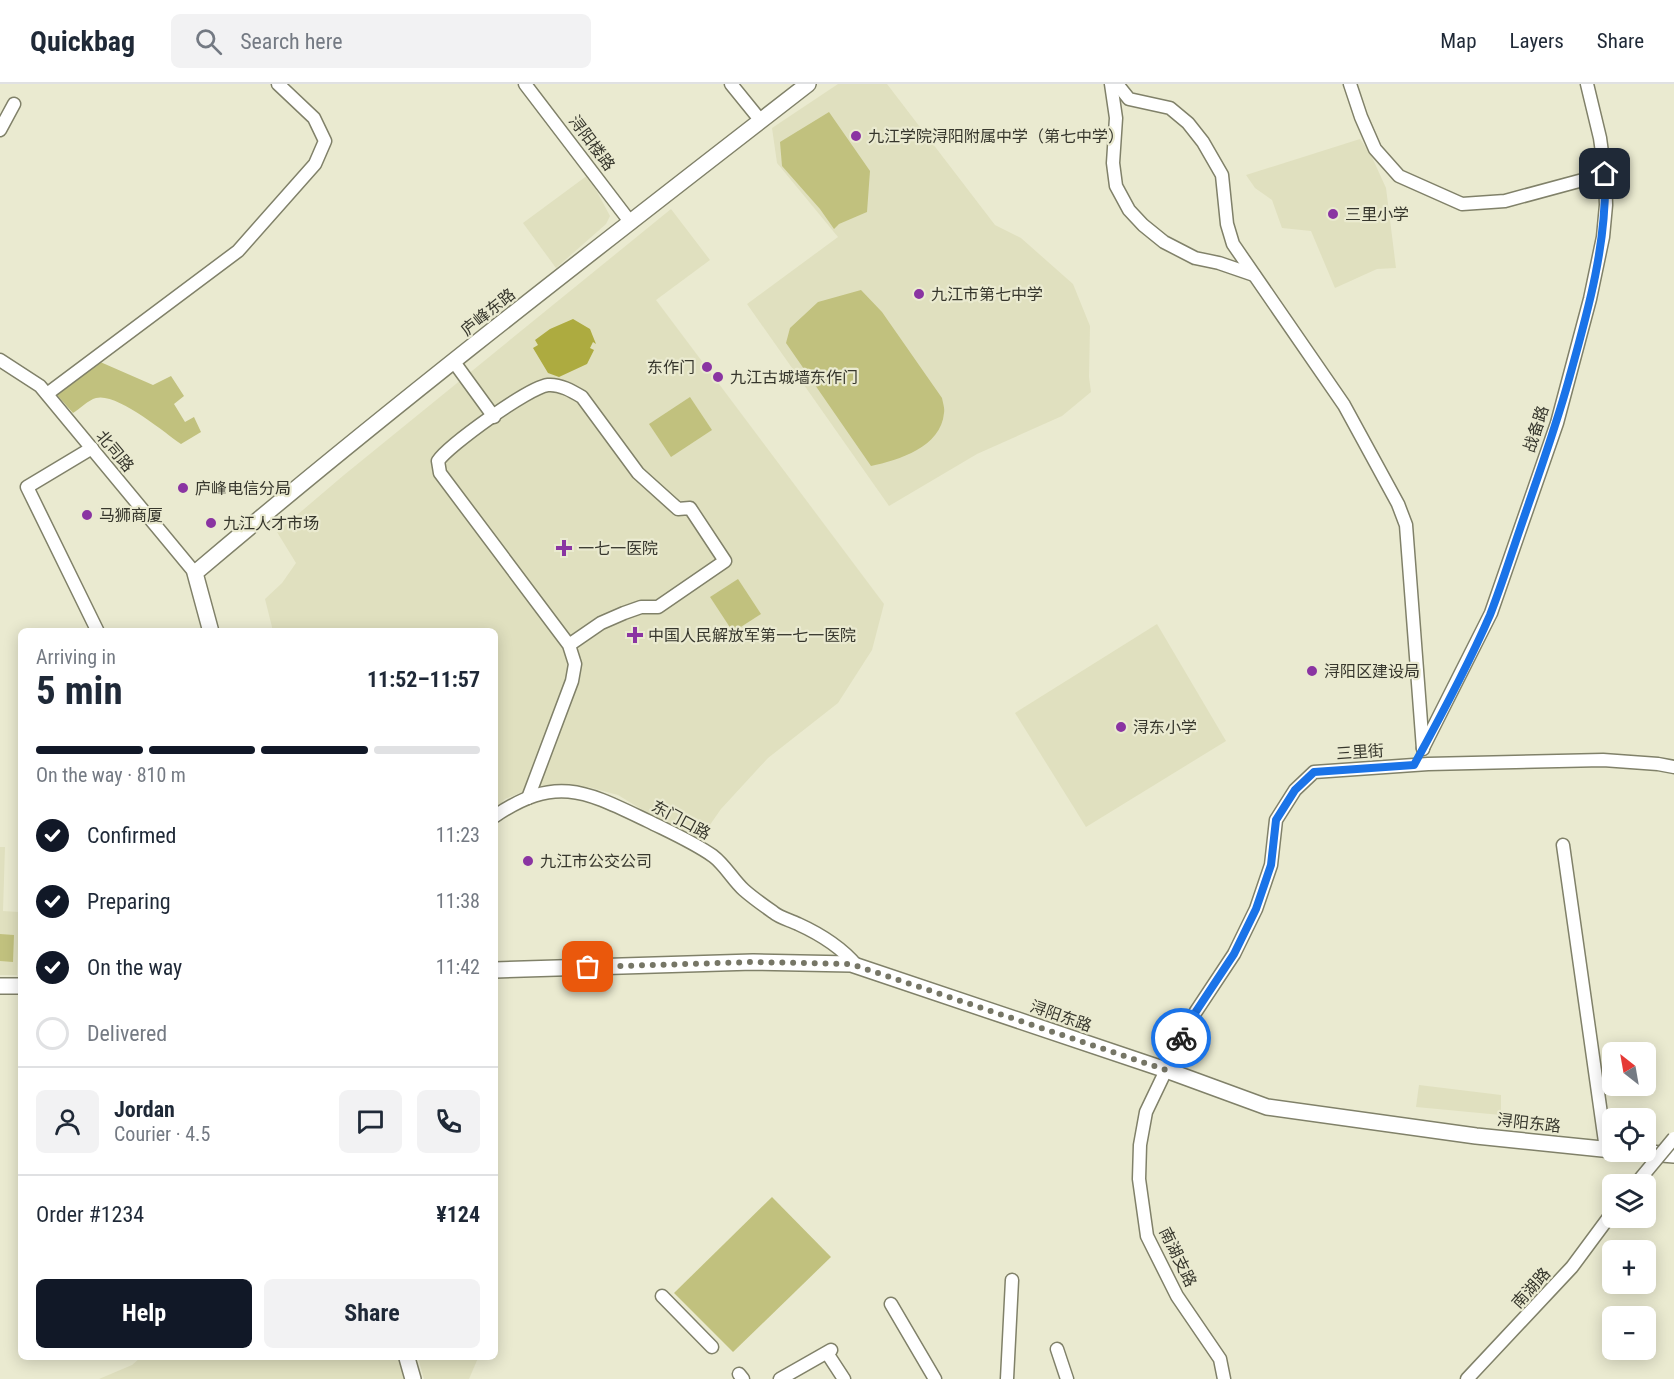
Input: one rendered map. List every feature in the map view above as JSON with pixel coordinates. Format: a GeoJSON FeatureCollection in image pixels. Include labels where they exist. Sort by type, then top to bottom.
{"type":"FeatureCollection","features":[{"type":"Feature","properties":{"kind":"main road","name":"庐峰东路"},"geometry":{"type":"LineString","coordinates":[[195,573],[268,511],[454,362],[808,84]]}},
{"type":"Feature","properties":{"kind":"main road"},"geometry":{"type":"LineString","coordinates":[[195,573],[210,628]]}},
{"type":"Feature","properties":{"kind":"main road","name":"浔阳东路"},"geometry":{"type":"LineString","coordinates":[[498,970],[753,962],[851,964],[1166,1070],[1267,1107],[1476,1136],[1602,1148]]}},
{"type":"Feature","properties":{"kind":"main road"},"geometry":{"type":"LineString","coordinates":[[0,986],[18,986]]}},
{"type":"Feature","properties":{"kind":"main road"},"geometry":{"type":"LineString","coordinates":[[1656,1154],[1674,1155]]}},
{"type":"Feature","properties":{"kind":"main road"},"geometry":{"type":"LineString","coordinates":[[408,1360],[413,1379]]}},
{"type":"Feature","properties":{"kind":"street"},"geometry":{"type":"LineString","coordinates":[[46,394],[238,251],[315,164],[325,141],[314,118],[278,84]]}},
{"type":"Feature","properties":{"kind":"street","name":"浔阳楼路"},"geometry":{"type":"LineString","coordinates":[[525,84],[631,223]]}},
{"type":"Feature","properties":{"kind":"street"},"geometry":{"type":"LineString","coordinates":[[731,84],[761,121]]}},
{"type":"Feature","properties":{"kind":"street"},"geometry":{"type":"LineString","coordinates":[[1112,84],[1116,118],[1113,163],[1116,186],[1129,210],[1164,242],[1195,258],[1219,263],[1254,275]]}},
{"type":"Feature","properties":{"kind":"street"},"geometry":{"type":"LineString","coordinates":[[1117,84],[1129,99],[1170,108],[1188,123],[1203,142],[1222,175],[1227,224],[1233,244],[1344,405],[1398,504],[1406,525],[1423,749]]}},
{"type":"Feature","properties":{"kind":"street"},"geometry":{"type":"LineString","coordinates":[[1350,84],[1360,117],[1375,149],[1399,177],[1462,204],[1505,201],[1605,174]]}},
{"type":"Feature","properties":{"kind":"street","name":"战备路"},"geometry":{"type":"LineString","coordinates":[[1414,765],[1491,613],[1557,423],[1590,299],[1601,248],[1606,205],[1600,138],[1587,84]]}},
{"type":"Feature","properties":{"kind":"street"},"geometry":{"type":"LineString","coordinates":[[0,130],[14,104]]}},
{"type":"Feature","properties":{"kind":"street","name":"北司路"},"geometry":{"type":"LineString","coordinates":[[0,360],[40,386],[195,573]]}},
{"type":"Feature","properties":{"kind":"street"},"geometry":{"type":"LineString","coordinates":[[454,362],[494,417]]}},
{"type":"Feature","properties":{"kind":"street"},"geometry":{"type":"LineString","coordinates":[[528,798],[572,681],[575,664],[569,645],[440,473],[438,462],[444,453],[494,417],[534,389],[545,385],[555,385],[572,390],[582,397],[638,473],[678,509],[690,508],[725,561],[658,607],[641,607],[616,616],[601,623],[569,645]]}},
{"type":"Feature","properties":{"kind":"street"},"geometry":{"type":"LineString","coordinates":[[92,448],[27,487],[96,628]]}},
{"type":"Feature","properties":{"kind":"street","name":"三里街"},"geometry":{"type":"LineString","coordinates":[[1166,1070],[1189,1022],[1234,954],[1256,909],[1271,865],[1276,820],[1295,790],[1314,772],[1414,765],[1603,760],[1674,767]]}},
{"type":"Feature","properties":{"kind":"street","name":"东门口路"},"geometry":{"type":"LineString","coordinates":[[498,814],[516,802],[540,793],[562,791],[605,800],[689,841],[715,857],[745,890],[776,915],[800,925],[832,944],[846,953],[857,966]]}},
{"type":"Feature","properties":{"kind":"street"},"geometry":{"type":"LineString","coordinates":[[1563,845],[1603,1108]]}},
{"type":"Feature","properties":{"kind":"street","name":"南湖支路"},"geometry":{"type":"LineString","coordinates":[[1166,1070],[1146,1112],[1140,1145],[1139,1179],[1147,1236],[1178,1296],[1220,1359],[1224,1379]]}},
{"type":"Feature","properties":{"kind":"street"},"geometry":{"type":"LineString","coordinates":[[1644,1174],[1674,1138]]}},
{"type":"Feature","properties":{"kind":"street","name":"南湖路"},"geometry":{"type":"LineString","coordinates":[[1467,1379],[1572,1267],[1602,1226]]}},
{"type":"Feature","properties":{"kind":"street"},"geometry":{"type":"LineString","coordinates":[[1007,1379],[1012,1280]]}},
{"type":"Feature","properties":{"kind":"street"},"geometry":{"type":"LineString","coordinates":[[662,1296],[712,1347]]}},
{"type":"Feature","properties":{"kind":"street"},"geometry":{"type":"LineString","coordinates":[[891,1304],[932,1377]]}},
{"type":"Feature","properties":{"kind":"street"},"geometry":{"type":"LineString","coordinates":[[1057,1349],[1067,1379]]}},
{"type":"Feature","properties":{"kind":"street"},"geometry":{"type":"LineString","coordinates":[[780,1379],[829,1351],[844,1379]]}},
{"type":"Feature","properties":{"kind":"shaded area","name":"九江市第七中学"},"geometry":{"type":"Polygon","coordinates":[[[838,84],[887,84],[995,225],[1021,238],[1073,284],[1090,326],[1091,392],[1062,416],[977,454],[889,506],[747,304],[838,237],[777,163],[772,128],[838,84]]]}},
{"type":"Feature","properties":{"kind":"shaded area"},"geometry":{"type":"Polygon","coordinates":[[[829,112],[870,171],[867,212],[839,224],[834,229],[820,209],[782,166],[780,142],[829,112]]]}},
{"type":"Feature","properties":{"kind":"shaded area","name":"三里小学"},"geometry":{"type":"Polygon","coordinates":[[[1360,139],[1371,155],[1386,188],[1396,268],[1377,269],[1335,288],[1311,231],[1282,228],[1272,200],[1255,188],[1246,175],[1360,139]]]}},
{"type":"Feature","properties":{"kind":"shaded area"},"geometry":{"type":"Polygon","coordinates":[[[588,175],[610,216],[606,224],[556,268],[523,223],[588,175]]]}},
{"type":"Feature","properties":{"kind":"shaded area","name":"一七一医院"},"geometry":{"type":"Polygon","coordinates":[[[671,209],[710,260],[656,300],[884,604],[872,650],[838,703],[768,758],[721,809],[698,842],[618,795],[588,787],[525,791],[505,799],[498,807],[498,628],[272,628],[265,599],[282,583],[296,563],[277,532],[671,209]]]}},
{"type":"Feature","properties":{"kind":"shaded area"},"geometry":{"type":"Polygon","coordinates":[[[861,290],[882,312],[942,398],[944,410],[941,425],[927,443],[906,456],[871,466],[786,343],[790,328],[818,302],[861,290]]]}},
{"type":"Feature","properties":{"kind":"shaded area"},"geometry":{"type":"Polygon","coordinates":[[[573,319],[590,329],[596,344],[593,342],[590,348],[594,350],[587,364],[559,377],[548,373],[533,348],[538,345],[535,340],[550,329],[573,319]]]}},
{"type":"Feature","properties":{"kind":"shaded area"},"geometry":{"type":"Polygon","coordinates":[[[98,361],[153,385],[171,376],[184,396],[174,404],[185,422],[194,417],[201,432],[181,444],[140,414],[105,398],[93,399],[73,413],[57,395],[98,361]]]}},
{"type":"Feature","properties":{"kind":"shaded area"},"geometry":{"type":"Polygon","coordinates":[[[690,397],[712,430],[671,457],[649,424],[690,397]]]}},
{"type":"Feature","properties":{"kind":"shaded area"},"geometry":{"type":"Polygon","coordinates":[[[738,579],[761,614],[733,632],[710,597],[738,579]]]}},
{"type":"Feature","properties":{"kind":"shaded area","name":"浔东小学"},"geometry":{"type":"Polygon","coordinates":[[[1157,624],[1226,741],[1086,827],[1015,713],[1157,624]]]}},
{"type":"Feature","properties":{"kind":"shaded area"},"geometry":{"type":"Polygon","coordinates":[[[0,847],[5,847],[3,911],[18,912],[17,975],[0,975],[0,847]]]}},
{"type":"Feature","properties":{"kind":"shaded area"},"geometry":{"type":"Polygon","coordinates":[[[0,934],[14,935],[13,962],[0,961],[0,934]]]}},
{"type":"Feature","properties":{"kind":"shaded area"},"geometry":{"type":"Polygon","coordinates":[[[1419,1085],[1501,1095],[1501,1115],[1416,1107],[1419,1085]]]}},
{"type":"Feature","properties":{"kind":"shaded area"},"geometry":{"type":"Polygon","coordinates":[[[772,1197],[831,1257],[733,1352],[674,1293],[772,1197]]]}},
{"type":"Feature","properties":{"kind":"shaded area"},"geometry":{"type":"Polygon","coordinates":[[[138,1360],[403,1360],[409,1379],[99,1379],[132,1365],[138,1360]]]}},
{"type":"Feature","properties":{"kind":"shaded area"},"geometry":{"type":"Polygon","coordinates":[[[419,1360],[477,1360],[469,1379],[424,1379],[419,1360]]]}},
{"type":"Feature","properties":{"kind":"way so far"},"geometry":{"type":"LineString","coordinates":[[588,967],[753,962],[851,964],[1166,1070],[1181,1038]]}},
{"type":"Feature","properties":{"kind":"place","name":"九江学院浔阳附属中学（第七中学）"},"geometry":{"type":"Point","coordinates":[856,136]}},
{"type":"Feature","properties":{"kind":"place","name":"三里小学"},"geometry":{"type":"Point","coordinates":[1333,214]}},
{"type":"Feature","properties":{"kind":"place","name":"九江市第七中学"},"geometry":{"type":"Point","coordinates":[919,294]}},
{"type":"Feature","properties":{"kind":"place","name":"东作门"},"geometry":{"type":"Point","coordinates":[707,367]}},
{"type":"Feature","properties":{"kind":"place","name":"九江古城墙东作门"},"geometry":{"type":"Point","coordinates":[718,377]}},
{"type":"Feature","properties":{"kind":"place","name":"庐峰电信分局"},"geometry":{"type":"Point","coordinates":[183,488]}},
{"type":"Feature","properties":{"kind":"place","name":"马狮商厦"},"geometry":{"type":"Point","coordinates":[87,515]}},
{"type":"Feature","properties":{"kind":"place","name":"九江人才市场"},"geometry":{"type":"Point","coordinates":[211,523]}},
{"type":"Feature","properties":{"kind":"place","name":"一七一医院"},"geometry":{"type":"Point","coordinates":[564,548]}},
{"type":"Feature","properties":{"kind":"place","name":"中国人民解放军第一七一医院"},"geometry":{"type":"Point","coordinates":[635,635]}},
{"type":"Feature","properties":{"kind":"place","name":"浔阳区建设局"},"geometry":{"type":"Point","coordinates":[1312,671]}},
{"type":"Feature","properties":{"kind":"place","name":"浔东小学"},"geometry":{"type":"Point","coordinates":[1121,727]}},
{"type":"Feature","properties":{"kind":"place","name":"九江市公交公司"},"geometry":{"type":"Point","coordinates":[528,861]}},
{"type":"Feature","properties":{"kind":"route"},"geometry":{"type":"LineString","coordinates":[[1181,1038],[1234,954],[1256,909],[1271,865],[1276,820],[1295,790],[1314,772],[1414,765],[1454,690],[1491,613],[1557,423],[1590,299],[1603,237],[1606,205],[1605,174]]}}]}
